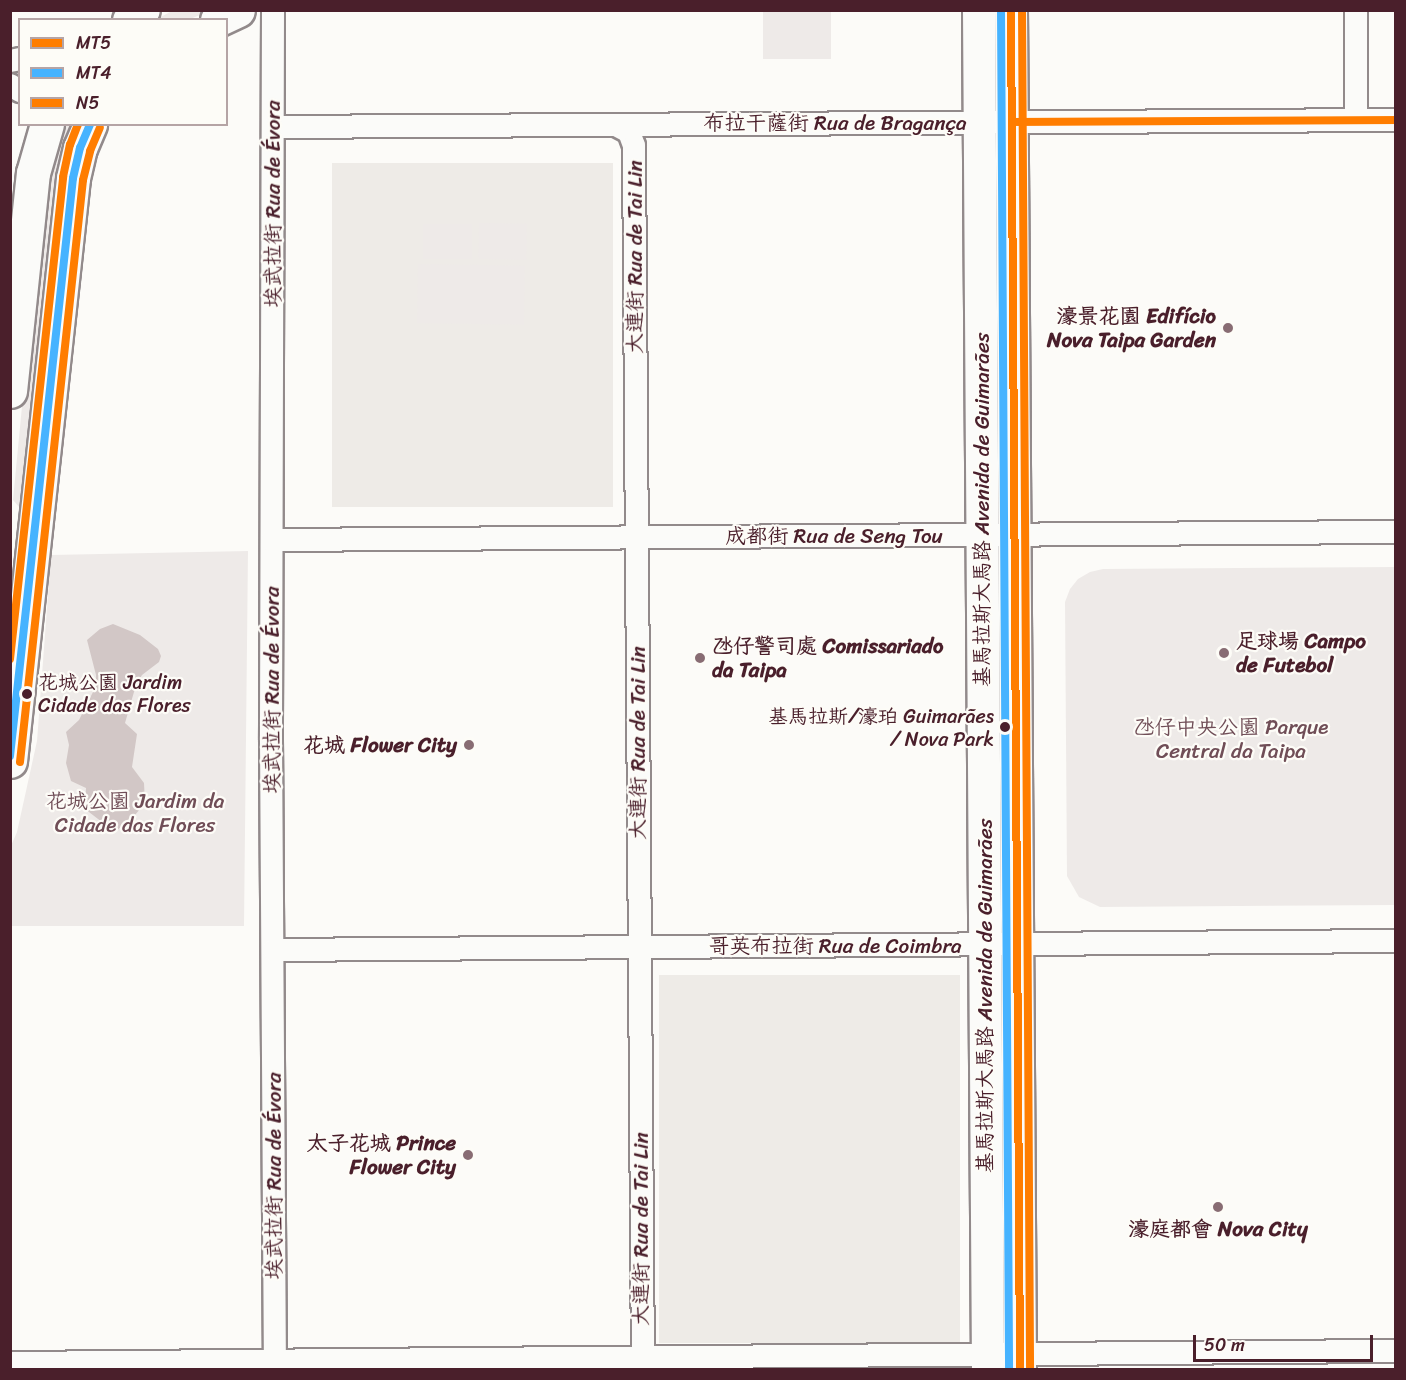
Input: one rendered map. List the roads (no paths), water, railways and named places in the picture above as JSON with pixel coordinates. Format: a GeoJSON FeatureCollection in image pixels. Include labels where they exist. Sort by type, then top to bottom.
{"type":"FeatureCollection","features":[{"type":"Feature","properties":{"kind":"main road"},"geometry":{"type":"LineString","coordinates":[[221,18],[238,10]]}},
{"type":"Feature","properties":{"kind":"main road","name":"基馬拉斯大馬路 Avenida de Guimarães"},"geometry":{"type":"LineString","coordinates":[[979,10],[988,1362]]}},
{"type":"Feature","properties":{"kind":"main road","name":"基馬拉斯大馬路 Avenida de Guimarães"},"geometry":{"type":"LineString","coordinates":[[1011,10],[1020,1362]]}},
{"type":"Feature","properties":{"kind":"main road"},"geometry":{"type":"LineString","coordinates":[[10,391],[33,173],[45,126]]}},
{"type":"Feature","properties":{"kind":"main road"},"geometry":{"type":"LineString","coordinates":[[10,761],[24,519],[73,178],[80,148],[89,126]]}},
{"type":"Feature","properties":{"kind":"street"},"geometry":{"type":"LineString","coordinates":[[121,18],[138,10]]}},
{"type":"Feature","properties":{"kind":"street","name":"埃武拉街 Rua de Évora"},"geometry":{"type":"LineString","coordinates":[[273,10],[274,127],[271,135],[275,1365]]}},
{"type":"Feature","properties":{"kind":"street"},"geometry":{"type":"LineString","coordinates":[[1356,10],[1356,120]]}},
{"type":"Feature","properties":{"kind":"street","name":"布拉干薩街 Rua de Bragança"},"geometry":{"type":"LineString","coordinates":[[274,127],[1395,120]]}},
{"type":"Feature","properties":{"kind":"street","name":"大連街 Rua de Tai Lin"},"geometry":{"type":"LineString","coordinates":[[616,125],[629,132],[634,146],[643,1364]]}},
{"type":"Feature","properties":{"kind":"street"},"geometry":{"type":"LineString","coordinates":[[634,146],[640,132],[652,125]]}},
{"type":"Feature","properties":{"kind":"street","name":"成都街 Rua de Seng Tou"},"geometry":{"type":"LineString","coordinates":[[272,540],[1395,532]]}},
{"type":"Feature","properties":{"kind":"street","name":"哥英布拉街 Rua de Coimbra"},"geometry":{"type":"LineString","coordinates":[[274,950],[1395,941]]}},
{"type":"Feature","properties":{"kind":"street"},"geometry":{"type":"LineString","coordinates":[[10,1363],[275,1365],[1365,1360],[1395,1351]]}},
{"type":"Feature","properties":{"kind":"place","name":"濠景花園 Edifício Nova Taipa Garden"},"geometry":{"type":"Point","coordinates":[1228,328]}},
{"type":"Feature","properties":{"kind":"place","name":"足球場 Campo de Futebol"},"geometry":{"type":"Point","coordinates":[1224,653]}},
{"type":"Feature","properties":{"kind":"place","name":"氹仔警司處 Comissariado da Taipa"},"geometry":{"type":"Point","coordinates":[700,658]}},
{"type":"Feature","properties":{"kind":"place","name":"花城公園 Jardim Cidade das Flores"},"geometry":{"type":"Point","coordinates":[27,694]}},
{"type":"Feature","properties":{"kind":"place","name":"基馬拉斯/濠珀 Guimarães / Nova Park"},"geometry":{"type":"Point","coordinates":[1005,727]}},
{"type":"Feature","properties":{"kind":"place","name":"花城 Flower City"},"geometry":{"type":"Point","coordinates":[469,745]}},
{"type":"Feature","properties":{"kind":"place","name":"太子花城 Prince Flower City"},"geometry":{"type":"Point","coordinates":[468,1155]}},
{"type":"Feature","properties":{"kind":"place","name":"濠庭都會 Nova City"},"geometry":{"type":"Point","coordinates":[1218,1207]}},
{"type":"Feature","properties":{"kind":"park label","name":"氹仔中央公園 Parque Central da Taipa"},"geometry":{"type":"Point","coordinates":[1231,739]}},
{"type":"Feature","properties":{"kind":"park label","name":"花城公園 Jardim da Cidade das Flores"},"geometry":{"type":"Point","coordinates":[135,813]}}]}
